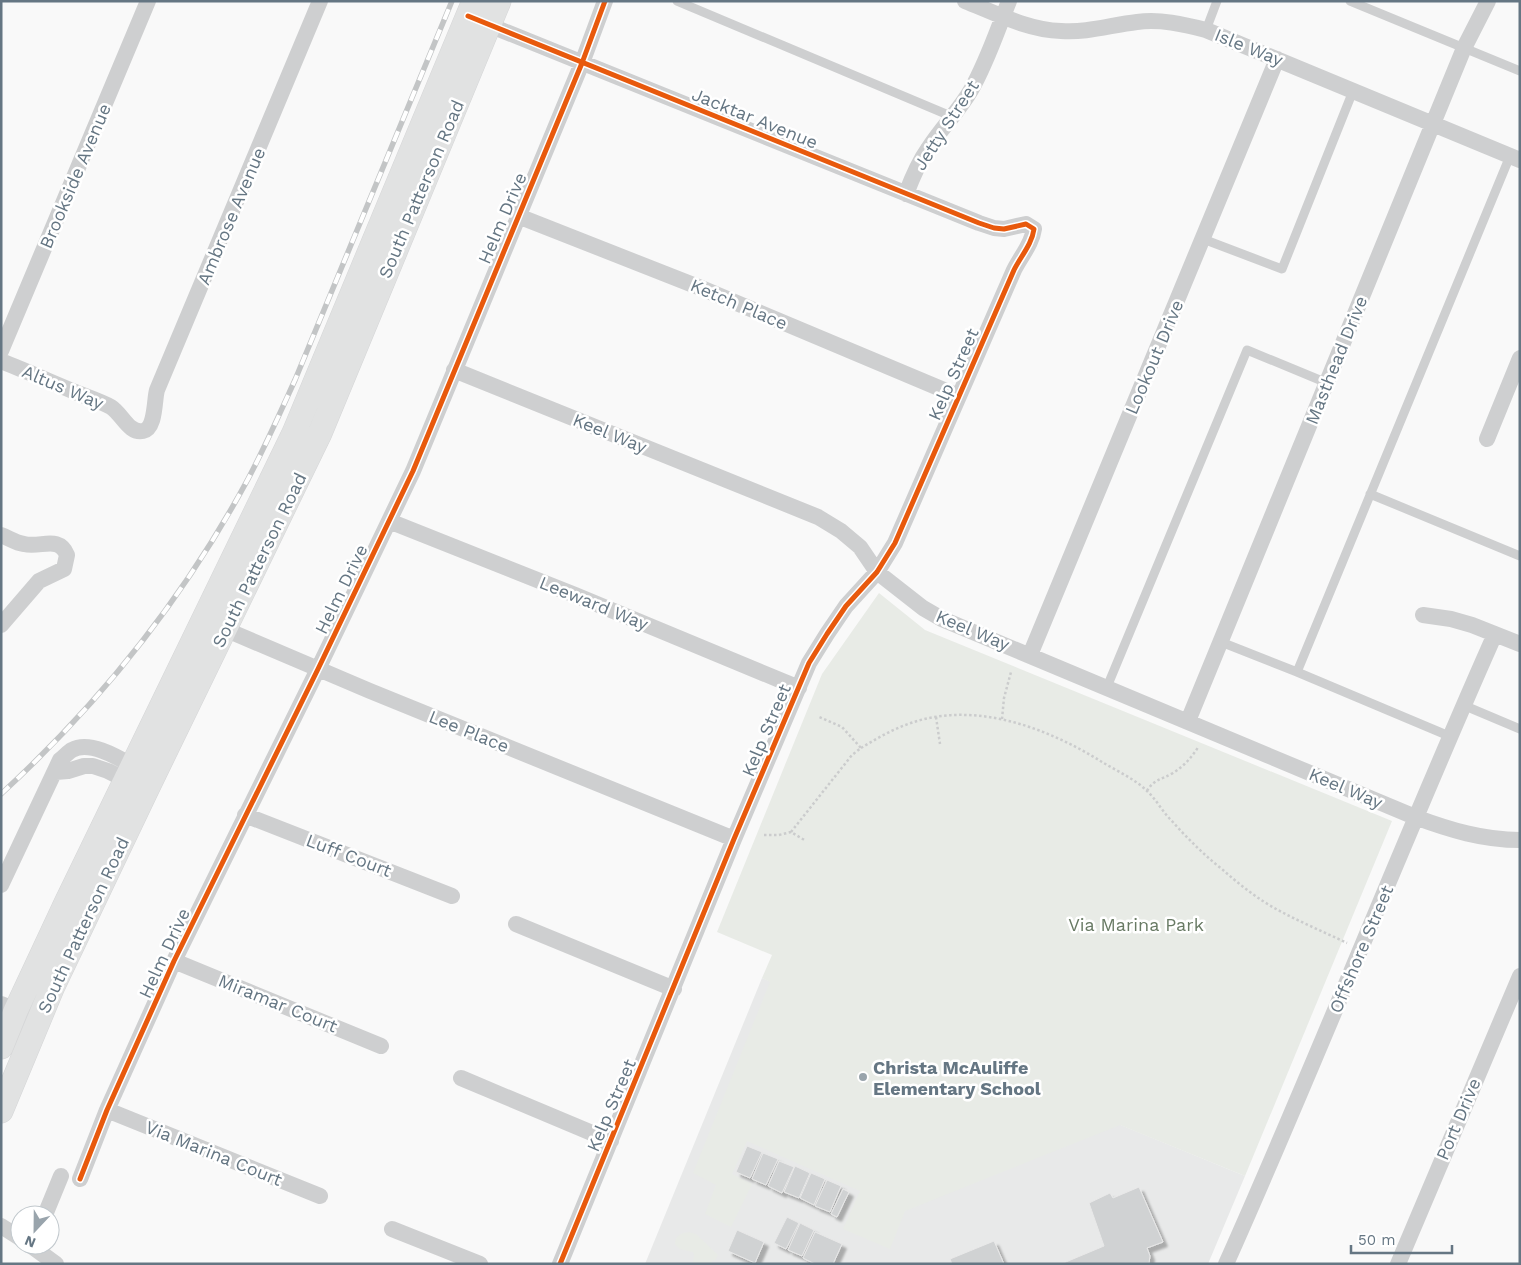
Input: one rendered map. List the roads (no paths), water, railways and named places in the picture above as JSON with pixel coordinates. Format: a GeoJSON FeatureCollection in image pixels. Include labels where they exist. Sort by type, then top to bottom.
{"type":"FeatureCollection","features":[{"type":"Feature","properties":{"kind":"street","name":"Brookside Avenue"},"geometry":{"type":"LineString","coordinates":[[1,352],[148,1]]}},
{"type":"Feature","properties":{"kind":"street","name":"Ambrose Avenue"},"geometry":{"type":"LineString","coordinates":[[146,430],[153,420],[157,390],[320,1]]}},
{"type":"Feature","properties":{"kind":"street","name":"South Patterson Road"},"geometry":{"type":"LineString","coordinates":[[1,1111],[139,778],[214,625],[320,433],[477,14],[499,1]]}},
{"type":"Feature","properties":{"kind":"street","name":"Helm Drive"},"geometry":{"type":"LineString","coordinates":[[80,1178],[107,1110],[174,961],[413,471],[582,63],[604,1]]}},
{"type":"Feature","properties":{"kind":"street","name":"Isle Way"},"geometry":{"type":"LineString","coordinates":[[965,1],[1037,28],[1059,31],[1080,32],[1138,22],[1181,24],[1206,30],[1515,158]]}},
{"type":"Feature","properties":{"kind":"street","name":"Jetty Street"},"geometry":{"type":"LineString","coordinates":[[906,194],[923,156],[953,117],[982,69],[1009,1]]}},
{"type":"Feature","properties":{"kind":"street","name":"Masthead Drive"},"geometry":{"type":"LineString","coordinates":[[1188,721],[1464,48],[1488,1]]}},
{"type":"Feature","properties":{"kind":"street","name":"Jacktar Avenue"},"geometry":{"type":"LineString","coordinates":[[477,14],[582,63],[994,228],[1004,229],[1026,224],[1034,229]]}},
{"type":"Feature","properties":{"kind":"street","name":"Lookout Drive"},"geometry":{"type":"LineString","coordinates":[[1030,655],[1277,59]]}},
{"type":"Feature","properties":{"kind":"street","name":"Ketch Place"},"geometry":{"type":"LineString","coordinates":[[518,216],[701,288],[958,396]]}},
{"type":"Feature","properties":{"kind":"street","name":"Kelp Street"},"geometry":{"type":"LineString","coordinates":[[560,1264],[798,688],[826,634],[846,606],[877,572],[902,529],[1014,270],[1033,238],[1034,229]]}},
{"type":"Feature","properties":{"kind":"street"},"geometry":{"type":"LineString","coordinates":[[1488,439],[1520,358]]}},
{"type":"Feature","properties":{"kind":"street","name":"Altus Way"},"geometry":{"type":"LineString","coordinates":[[1,361],[111,408],[134,430],[142,432],[146,430]]}},
{"type":"Feature","properties":{"kind":"street","name":"Keel Way"},"geometry":{"type":"LineString","coordinates":[[454,370],[818,517],[841,531],[860,547],[877,572],[923,608],[942,619],[1416,817],[1454,831],[1481,837],[1520,840]]}},
{"type":"Feature","properties":{"kind":"street","name":"Leeward Way"},"geometry":{"type":"LineString","coordinates":[[389,521],[575,595],[798,688]]}},
{"type":"Feature","properties":{"kind":"street"},"geometry":{"type":"LineString","coordinates":[[1,535],[23,544],[35,546],[56,543],[68,555],[64,569],[39,581],[1,625]]}},
{"type":"Feature","properties":{"kind":"street"},"geometry":{"type":"LineString","coordinates":[[1424,615],[1451,619],[1520,644]]}},
{"type":"Feature","properties":{"kind":"street","name":"Lee Place"},"geometry":{"type":"LineString","coordinates":[[214,625],[734,839]]}},
{"type":"Feature","properties":{"kind":"street","name":"Offshore Street"},"geometry":{"type":"LineString","coordinates":[[1226,1264],[1280,1142],[1449,736],[1495,634]]}},
{"type":"Feature","properties":{"kind":"street"},"geometry":{"type":"LineString","coordinates":[[1,885],[56,772],[60,760],[73,749],[88,747],[106,752],[139,778]]}},
{"type":"Feature","properties":{"kind":"street","name":"South Patterson Road"},"geometry":{"type":"LineString","coordinates":[[1,1047],[9,1007],[66,902],[139,778]]}},
{"type":"Feature","properties":{"kind":"street","name":"Luff Court"},"geometry":{"type":"LineString","coordinates":[[245,815],[452,896]]}},
{"type":"Feature","properties":{"kind":"street"},"geometry":{"type":"LineString","coordinates":[[516,924],[674,989]]}},
{"type":"Feature","properties":{"kind":"street","name":"Miramar Court"},"geometry":{"type":"LineString","coordinates":[[174,961],[382,1046]]}},
{"type":"Feature","properties":{"kind":"street","name":"Port Drive"},"geometry":{"type":"LineString","coordinates":[[1398,1264],[1520,976]]}},
{"type":"Feature","properties":{"kind":"street"},"geometry":{"type":"LineString","coordinates":[[461,1078],[611,1141]]}},
{"type":"Feature","properties":{"kind":"street","name":"Via Marina Court"},"geometry":{"type":"LineString","coordinates":[[107,1110],[320,1196]]}},
{"type":"Feature","properties":{"kind":"street"},"geometry":{"type":"LineString","coordinates":[[49,1205],[62,1176]]}},
{"type":"Feature","properties":{"kind":"street"},"geometry":{"type":"LineString","coordinates":[[392,1228],[480,1264]]}},
{"type":"Feature","properties":{"kind":"lane"},"geometry":{"type":"LineString","coordinates":[[677,1],[953,117]]}},
{"type":"Feature","properties":{"kind":"lane"},"geometry":{"type":"LineString","coordinates":[[1206,30],[1217,1]]}},
{"type":"Feature","properties":{"kind":"lane"},"geometry":{"type":"LineString","coordinates":[[1350,1],[1520,71]]}},
{"type":"Feature","properties":{"kind":"lane"},"geometry":{"type":"LineString","coordinates":[[1203,239],[1282,269],[1353,91]]}},
{"type":"Feature","properties":{"kind":"lane"},"geometry":{"type":"LineString","coordinates":[[1297,672],[1370,494],[1515,158]]}},
{"type":"Feature","properties":{"kind":"lane"},"geometry":{"type":"LineString","coordinates":[[1107,687],[1247,350],[1327,383]]}},
{"type":"Feature","properties":{"kind":"lane"},"geometry":{"type":"LineString","coordinates":[[1370,494],[1520,556]]}},
{"type":"Feature","properties":{"kind":"lane"},"geometry":{"type":"LineString","coordinates":[[1220,642],[1449,736]]}},
{"type":"Feature","properties":{"kind":"lane"},"geometry":{"type":"LineString","coordinates":[[1463,705],[1520,729]]}},
{"type":"Feature","properties":{"kind":"railway"},"geometry":{"type":"LineString","coordinates":[[1,794],[72,723],[138,647],[168,607],[223,523],[248,479],[295,380],[452,1]]}},
{"type":"Feature","properties":{"kind":"place","name":"Christa McAuliffe Elementary School"},"geometry":{"type":"Point","coordinates":[863,1077]}},
{"type":"Feature","properties":{"kind":"park label","name":"Via Marina Park"},"geometry":{"type":"Point","coordinates":[1136,924]}}]}
